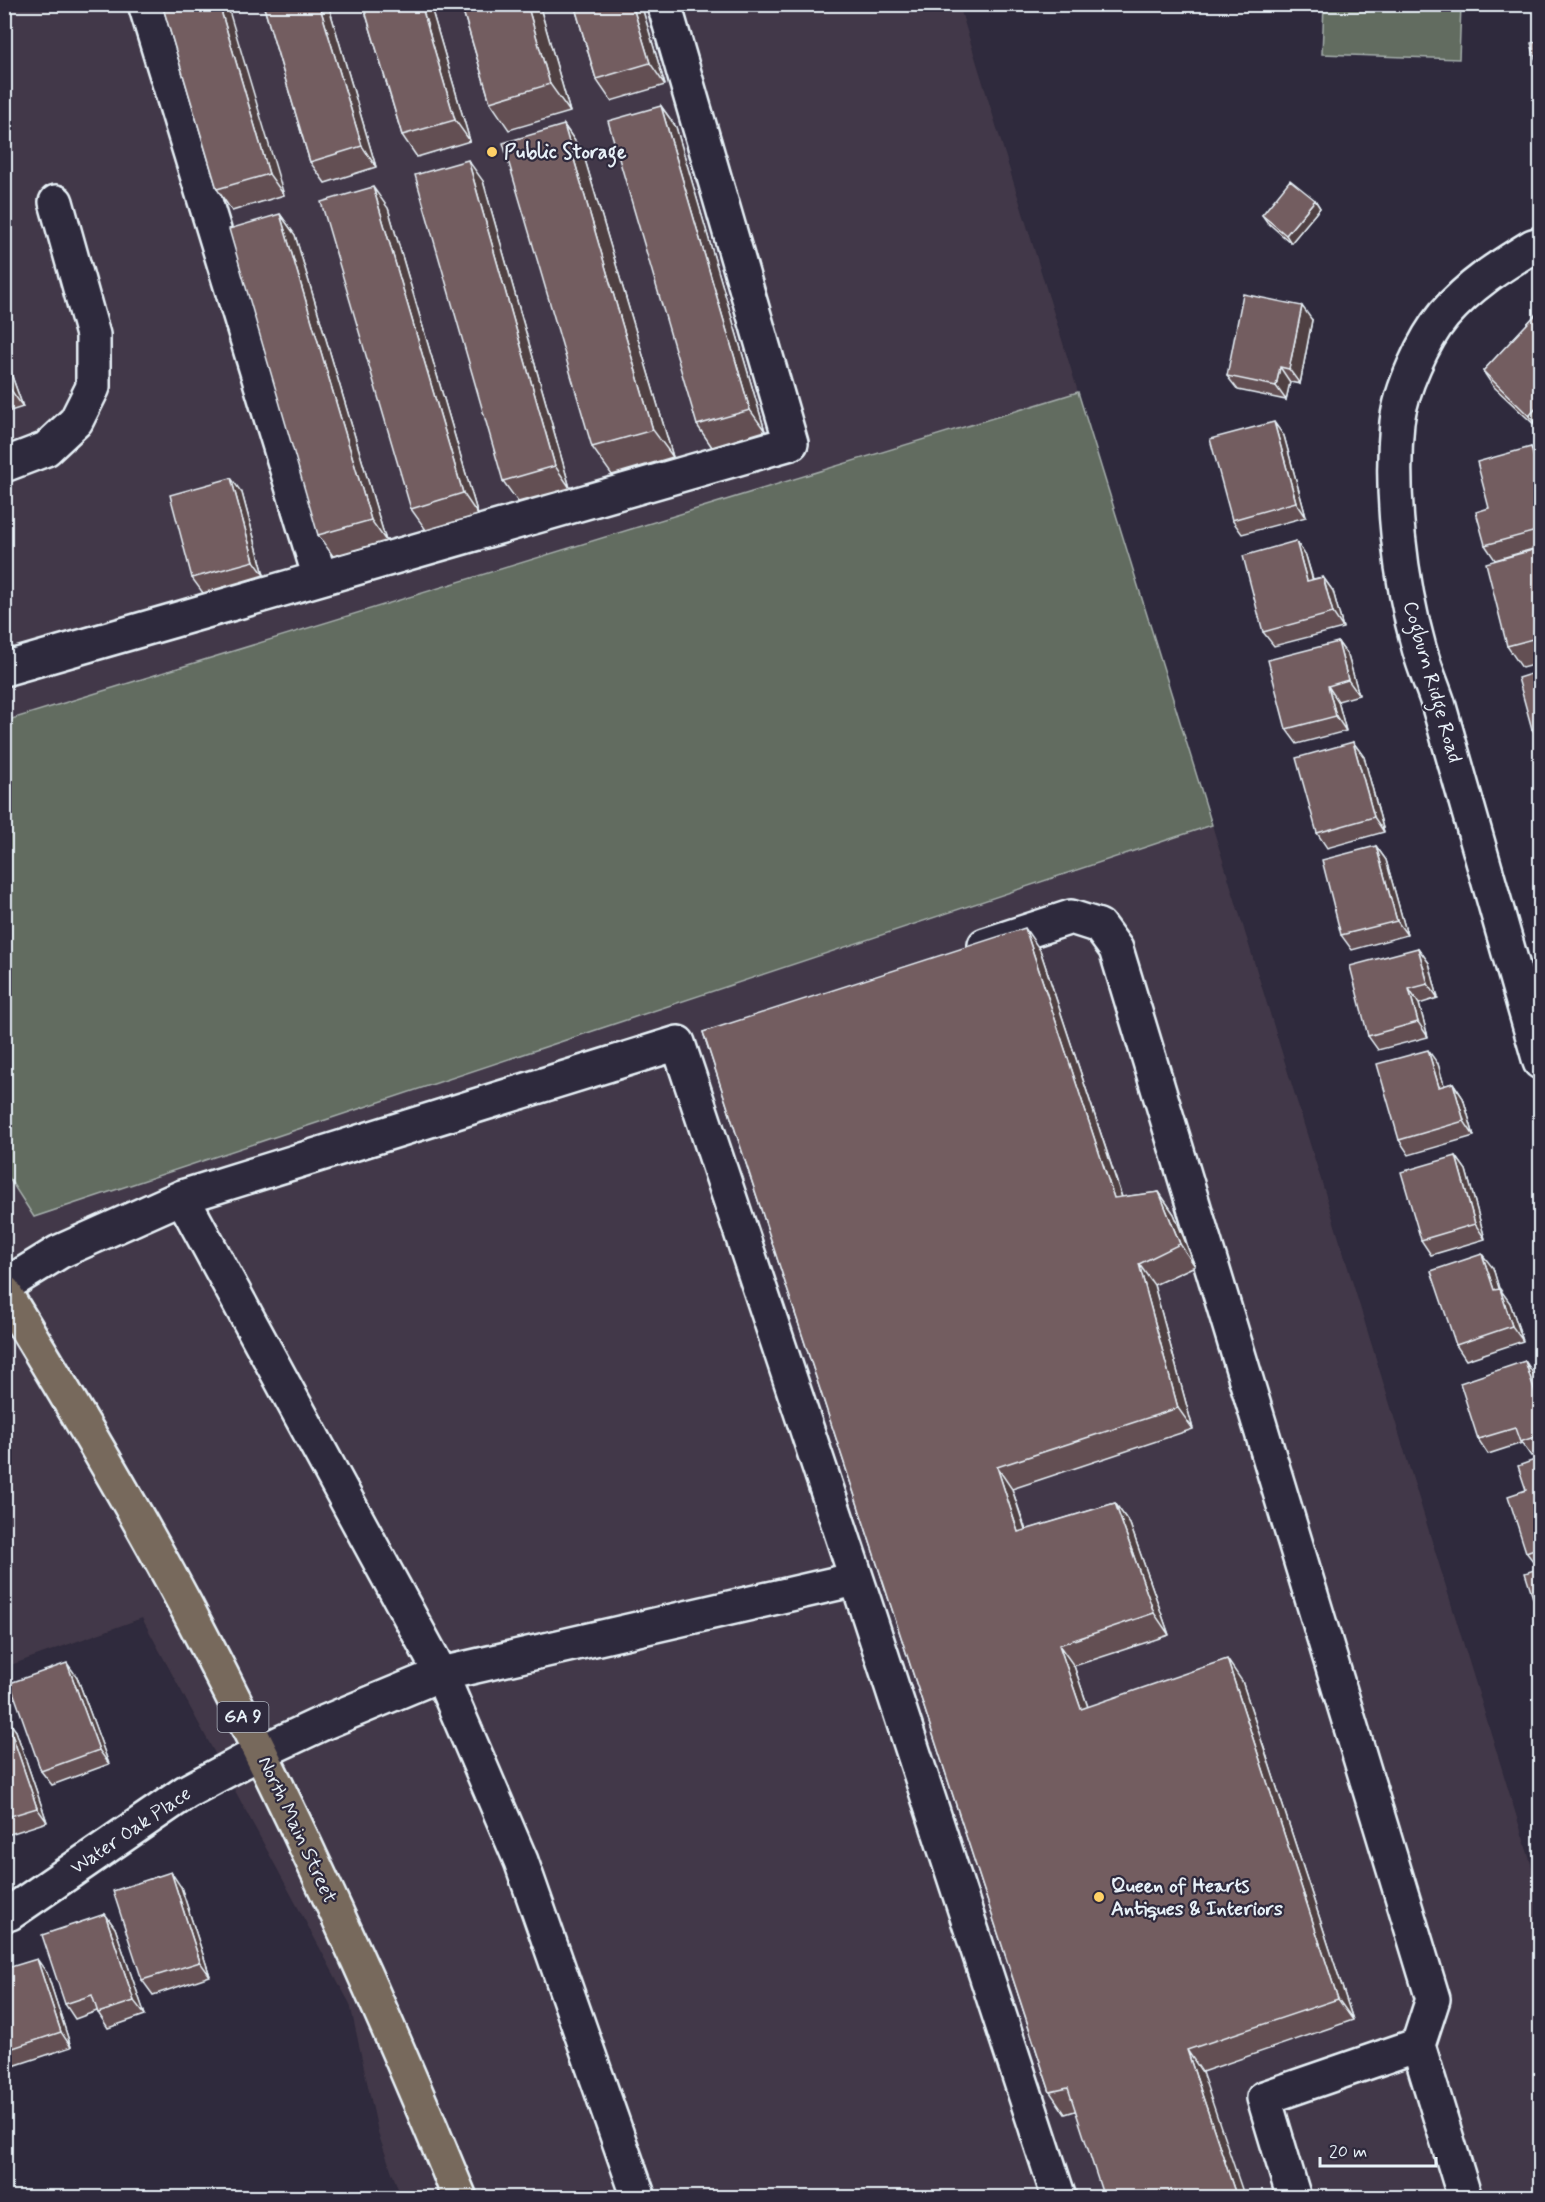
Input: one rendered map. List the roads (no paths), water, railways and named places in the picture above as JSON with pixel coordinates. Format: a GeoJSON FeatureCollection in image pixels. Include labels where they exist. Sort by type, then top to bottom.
{"type":"FeatureCollection","features":[{"type":"Feature","properties":{"kind":"main road","name":"North Main Street"},"geometry":{"type":"LineString","coordinates":[[4,1292],[74,1406],[143,1528],[261,1752],[355,1955],[460,2198]]}},
{"type":"Feature","properties":{"kind":"main road","name":"North Main Street"},"geometry":{"type":"LineString","coordinates":[[445,2160],[454,2198]]}},
{"type":"Feature","properties":{"kind":"street"},"geometry":{"type":"LineString","coordinates":[[145,4],[320,579]]}},
{"type":"Feature","properties":{"kind":"street"},"geometry":{"type":"LineString","coordinates":[[4,669],[791,443],[664,4]]}},
{"type":"Feature","properties":{"kind":"street"},"geometry":{"type":"LineString","coordinates":[[4,465],[46,449],[76,421],[93,387],[93,335],[56,202]]}},
{"type":"Feature","properties":{"kind":"street","name":"Cogburn Ridge Road"},"geometry":{"type":"LineString","coordinates":[[1540,244],[1484,276],[1443,316],[1419,355],[1413,365],[1397,421],[1396,478],[1398,536],[1406,593],[1419,649],[1438,704],[1540,1062]]}},
{"type":"Feature","properties":{"kind":"street"},"geometry":{"type":"LineString","coordinates":[[959,953],[1071,917],[1099,926],[1116,949],[1432,1999],[1418,2045],[1465,2198]]}},
{"type":"Feature","properties":{"kind":"street"},"geometry":{"type":"LineString","coordinates":[[4,1286],[59,1252],[182,1197],[712,1033]]}},
{"type":"Feature","properties":{"kind":"street"},"geometry":{"type":"LineString","coordinates":[[678,1043],[1059,2198]]}},
{"type":"Feature","properties":{"kind":"street"},"geometry":{"type":"LineString","coordinates":[[182,1197],[441,1674],[521,1861],[639,2198]]}},
{"type":"Feature","properties":{"kind":"street","name":"Water Oak Place"},"geometry":{"type":"LineString","coordinates":[[4,1915],[186,1792],[261,1752],[323,1723],[441,1674],[856,1579]]}},
{"type":"Feature","properties":{"kind":"street"},"geometry":{"type":"LineString","coordinates":[[1294,2198],[1264,2098],[1418,2045]]}},
{"type":"Feature","properties":{"kind":"place","name":"Public Storage"},"geometry":{"type":"Point","coordinates":[492,152]}},
{"type":"Feature","properties":{"kind":"place","name":"Queen of Hearts Antiques & Interiors"},"geometry":{"type":"Point","coordinates":[1099,1897]}}]}
